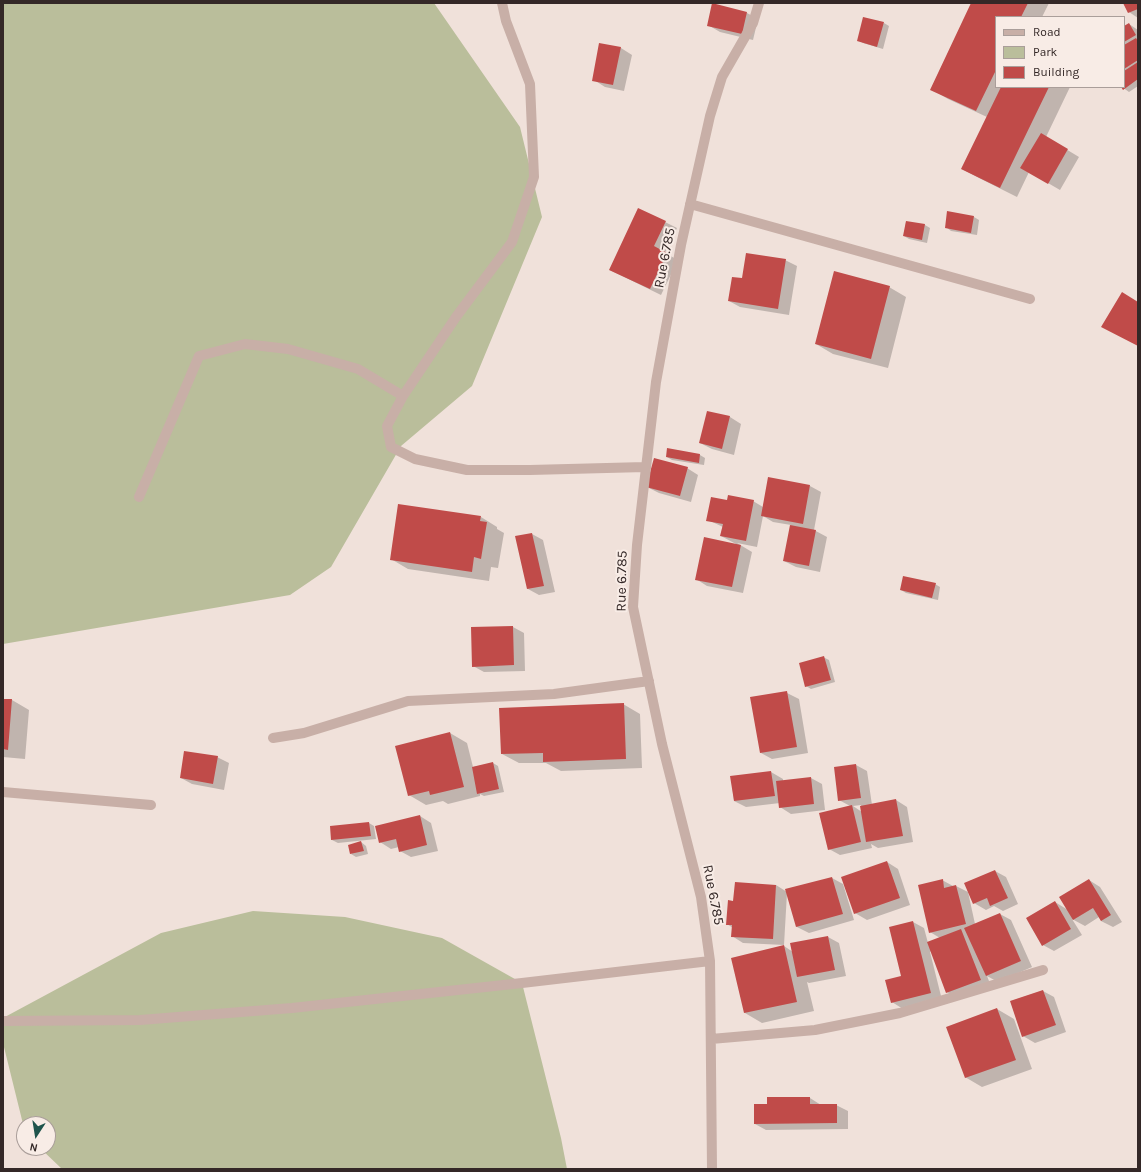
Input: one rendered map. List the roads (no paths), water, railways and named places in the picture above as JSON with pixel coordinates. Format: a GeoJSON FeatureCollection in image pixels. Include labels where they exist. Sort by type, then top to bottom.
{"type":"FeatureCollection","features":[{"type":"Feature","properties":{"kind":"street"},"geometry":{"type":"LineString","coordinates":[[502,3],[506,21],[530,84],[534,177],[512,242],[456,316],[403,396],[387,426],[391,448],[415,460],[468,470],[645,467]]}},
{"type":"Feature","properties":{"kind":"street","name":"Rue 6.785"},"geometry":{"type":"LineString","coordinates":[[712,1169],[710,960],[701,897],[662,744],[633,607],[637,545],[656,382],[690,204],[710,116],[722,78],[753,24],[759,3]]}},
{"type":"Feature","properties":{"kind":"street"},"geometry":{"type":"LineString","coordinates":[[690,204],[1030,299]]}},
{"type":"Feature","properties":{"kind":"street"},"geometry":{"type":"LineString","coordinates":[[139,497],[199,356],[245,344],[288,349],[358,369],[403,396]]}},
{"type":"Feature","properties":{"kind":"street"},"geometry":{"type":"LineString","coordinates":[[273,738],[304,734],[408,701],[554,694],[649,681]]}},
{"type":"Feature","properties":{"kind":"street"},"geometry":{"type":"LineString","coordinates":[[3,792],[151,805]]}},
{"type":"Feature","properties":{"kind":"street"},"geometry":{"type":"LineString","coordinates":[[3,1021],[140,1020],[292,1008],[522,983],[710,960]]}},
{"type":"Feature","properties":{"kind":"street"},"geometry":{"type":"LineString","coordinates":[[711,1039],[815,1030],[900,1013],[1043,970]]}}]}
